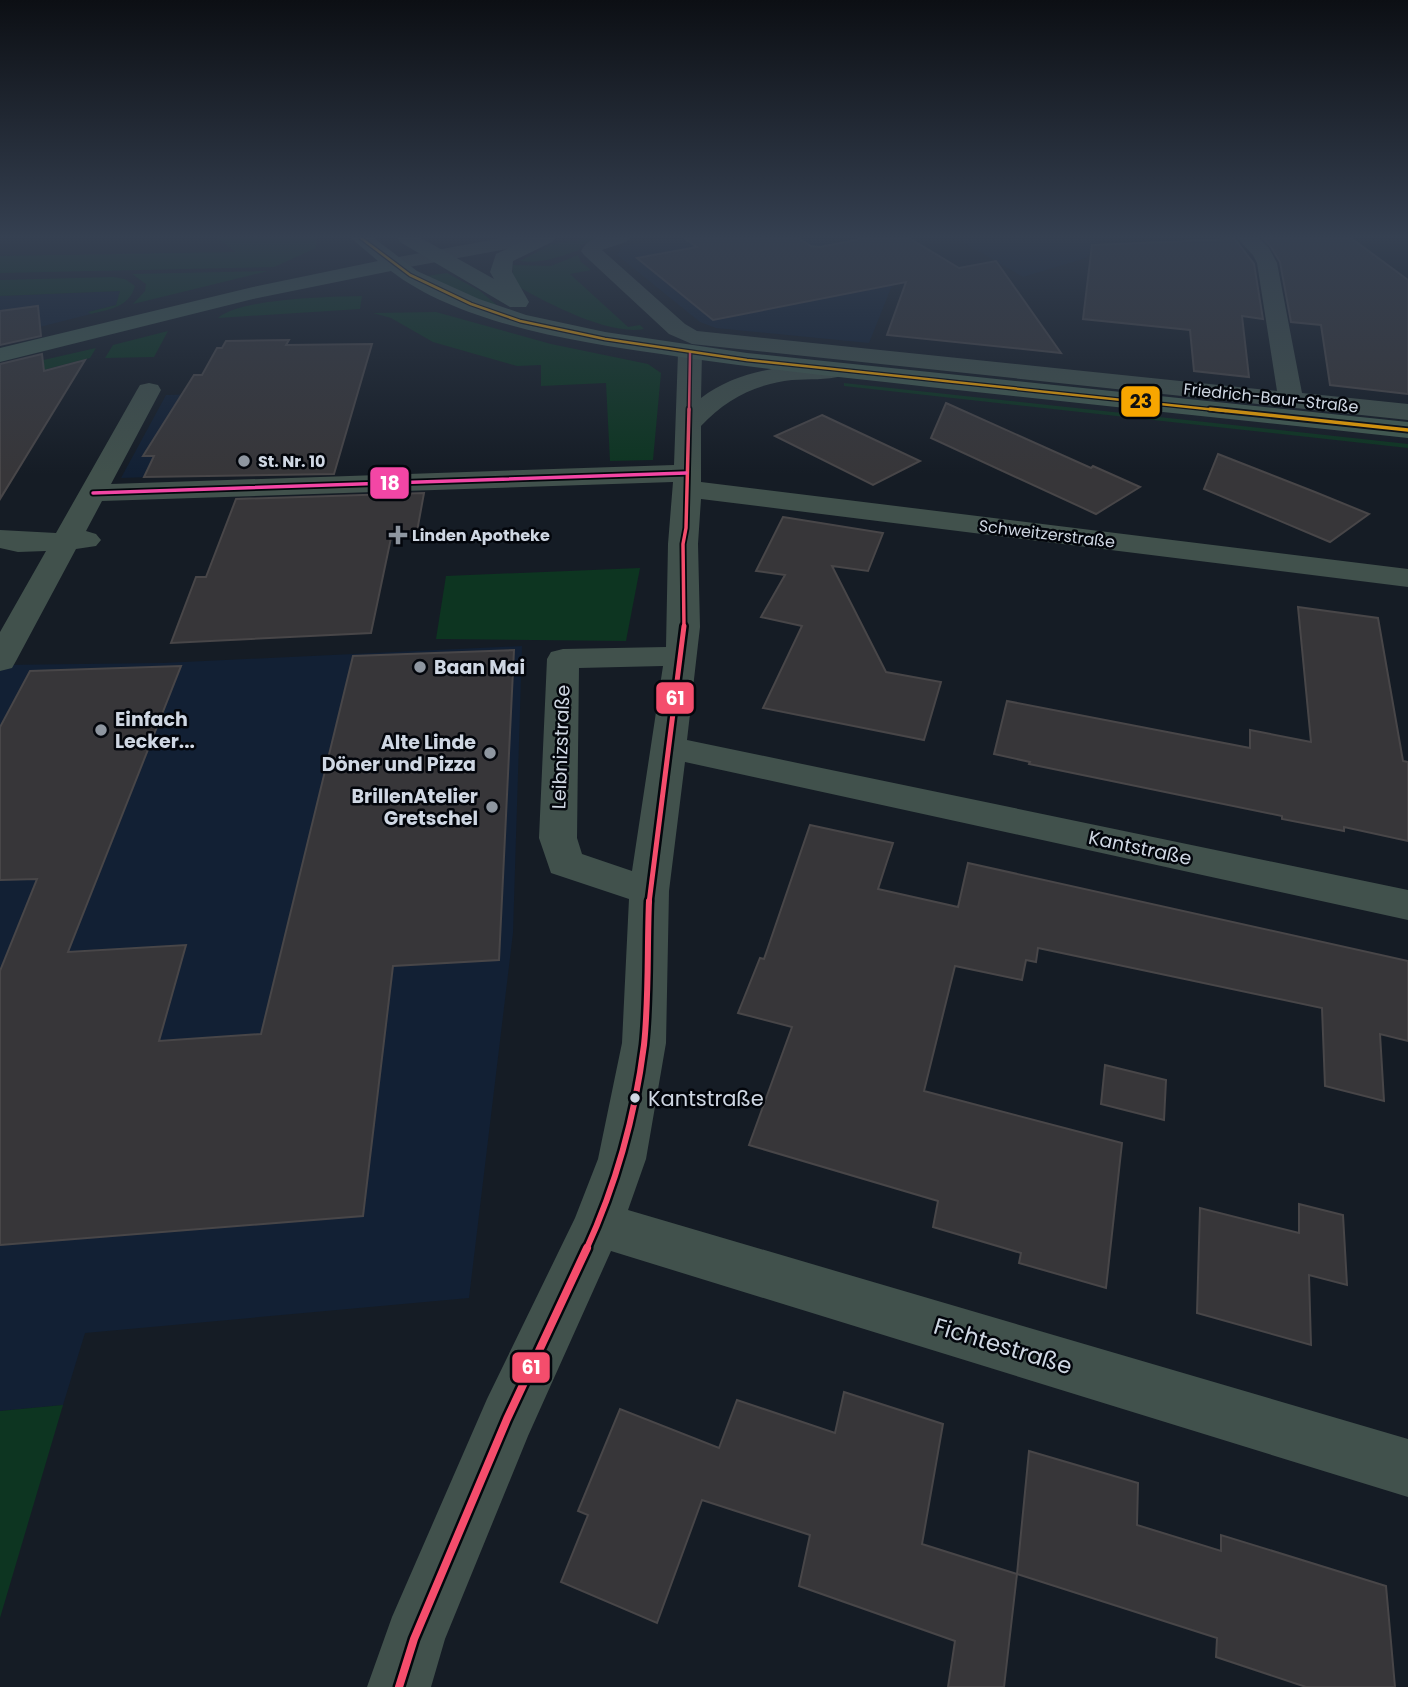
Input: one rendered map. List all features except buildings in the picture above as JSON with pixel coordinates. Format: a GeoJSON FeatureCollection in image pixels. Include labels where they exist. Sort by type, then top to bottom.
{"type":"FeatureCollection","features":[{"type":"Feature","properties":{"kind":"main road"},"geometry":{"type":"LineString","coordinates":[[0,355],[154,317]]}},
{"type":"Feature","properties":{"kind":"main road"},"geometry":{"type":"LineString","coordinates":[[508,317],[605,339],[690,353],[1408,430]]}},
{"type":"Feature","properties":{"kind":"main road"},"geometry":{"type":"LineString","coordinates":[[547,317],[605,339]]}},
{"type":"Feature","properties":{"kind":"street","name":"Friedrich-Baur-Straße"},"geometry":{"type":"LineString","coordinates":[[663,317],[692,337],[1408,412]]}},
{"type":"Feature","properties":{"kind":"street"},"geometry":{"type":"LineString","coordinates":[[1276,317],[1291,400]]}},
{"type":"Feature","properties":{"kind":"street"},"geometry":{"type":"LineString","coordinates":[[399,1687],[414,1639],[507,1419],[598,1224],[621,1159],[636,1093],[643,1043],[649,891],[681,656],[690,353]]}},
{"type":"Feature","properties":{"kind":"street"},"geometry":{"type":"LineString","coordinates":[[687,426],[716,396],[736,386],[769,376],[843,370]]}},
{"type":"Feature","properties":{"kind":"street"},"geometry":{"type":"LineString","coordinates":[[66,541],[149,390]]}},
{"type":"Feature","properties":{"kind":"street","name":"Schweitzerstraße"},"geometry":{"type":"LineString","coordinates":[[93,493],[686,481],[1408,578]]}},
{"type":"Feature","properties":{"kind":"street"},"geometry":{"type":"LineString","coordinates":[[0,539],[20,538],[18,543],[88,540],[30,650],[5,644]]}},
{"type":"Feature","properties":{"kind":"street","name":"Leibnizstraße"},"geometry":{"type":"LineString","coordinates":[[649,891],[565,863],[558,838],[563,659],[681,656]]}},
{"type":"Feature","properties":{"kind":"street","name":"Kantstraße"},"geometry":{"type":"LineString","coordinates":[[667,747],[1408,905]]}},
{"type":"Feature","properties":{"kind":"street","name":"Fichtestraße"},"geometry":{"type":"LineString","coordinates":[[598,1224],[1408,1468]]}},
{"type":"Feature","properties":{"kind":"shaded area"},"geometry":{"type":"Polygon","coordinates":[[[0,317],[80,317],[0,337],[0,317]]]}},
{"type":"Feature","properties":{"kind":"shaded area"},"geometry":{"type":"Polygon","coordinates":[[[693,317],[880,317],[869,343],[716,328],[693,317]]]}},
{"type":"Feature","properties":{"kind":"shaded area"},"geometry":{"type":"Polygon","coordinates":[[[244,393],[206,475],[121,478],[166,395],[244,393]]]}},
{"type":"Feature","properties":{"kind":"shaded area"},"geometry":{"type":"Polygon","coordinates":[[[522,646],[513,933],[469,1298],[85,1333],[63,1405],[0,1411],[0,665],[163,663],[522,646]]]}},
{"type":"Feature","properties":{"kind":"green space"},"geometry":{"type":"Polygon","coordinates":[[[386,317],[453,317],[551,344],[648,364],[661,373],[653,460],[610,461],[606,383],[541,386],[541,365],[517,366],[433,342],[386,317]]]}},
{"type":"Feature","properties":{"kind":"green space"},"geometry":{"type":"Polygon","coordinates":[[[581,317],[617,317],[628,327],[640,325],[644,329],[629,330],[581,317]]]}},
{"type":"Feature","properties":{"kind":"green space"},"geometry":{"type":"Polygon","coordinates":[[[168,331],[154,357],[105,358],[113,345],[168,331]]]}},
{"type":"Feature","properties":{"kind":"green space"},"geometry":{"type":"Polygon","coordinates":[[[96,348],[90,358],[24,375],[17,366],[96,348]]]}},
{"type":"Feature","properties":{"kind":"green space"},"geometry":{"type":"Polygon","coordinates":[[[844,383],[1408,444],[1408,448],[844,386],[844,383]]]}},
{"type":"Feature","properties":{"kind":"green space"},"geometry":{"type":"Polygon","coordinates":[[[640,568],[626,641],[436,639],[446,576],[640,568]]]}},
{"type":"Feature","properties":{"kind":"green space"},"geometry":{"type":"Polygon","coordinates":[[[63,1405],[0,1618],[0,1411],[63,1405]]]}},
{"type":"Feature","properties":{"kind":"transit line","name":"23"},"geometry":{"type":"LineString","coordinates":[[508,317],[605,339],[747,360],[1408,430]]}},
{"type":"Feature","properties":{"kind":"transit line","name":"61"},"geometry":{"type":"LineString","coordinates":[[399,1687],[414,1639],[507,1419],[598,1224],[622,1159],[644,1043],[649,891],[684,627],[683,544],[686,528],[690,353]]}},
{"type":"Feature","properties":{"kind":"transit line","name":"18"},"geometry":{"type":"LineString","coordinates":[[93,493],[686,473]]}},
{"type":"Feature","properties":{"kind":"place","name":"St. Nr. 10"},"geometry":{"type":"Point","coordinates":[244,461]}},
{"type":"Feature","properties":{"kind":"place","name":"Linden Apotheke"},"geometry":{"type":"Point","coordinates":[398,535]}},
{"type":"Feature","properties":{"kind":"place","name":"Baan Mai"},"geometry":{"type":"Point","coordinates":[420,667]}},
{"type":"Feature","properties":{"kind":"place","name":"Einfach Lecker..."},"geometry":{"type":"Point","coordinates":[101,730]}},
{"type":"Feature","properties":{"kind":"place","name":"Alte Linde Döner und Pizza"},"geometry":{"type":"Point","coordinates":[490,753]}},
{"type":"Feature","properties":{"kind":"place","name":"BrillenAtelier Gretschel"},"geometry":{"type":"Point","coordinates":[492,807]}},
{"type":"Feature","properties":{"kind":"place","name":"Kantstraße"},"geometry":{"type":"Point","coordinates":[635,1098]}}]}
